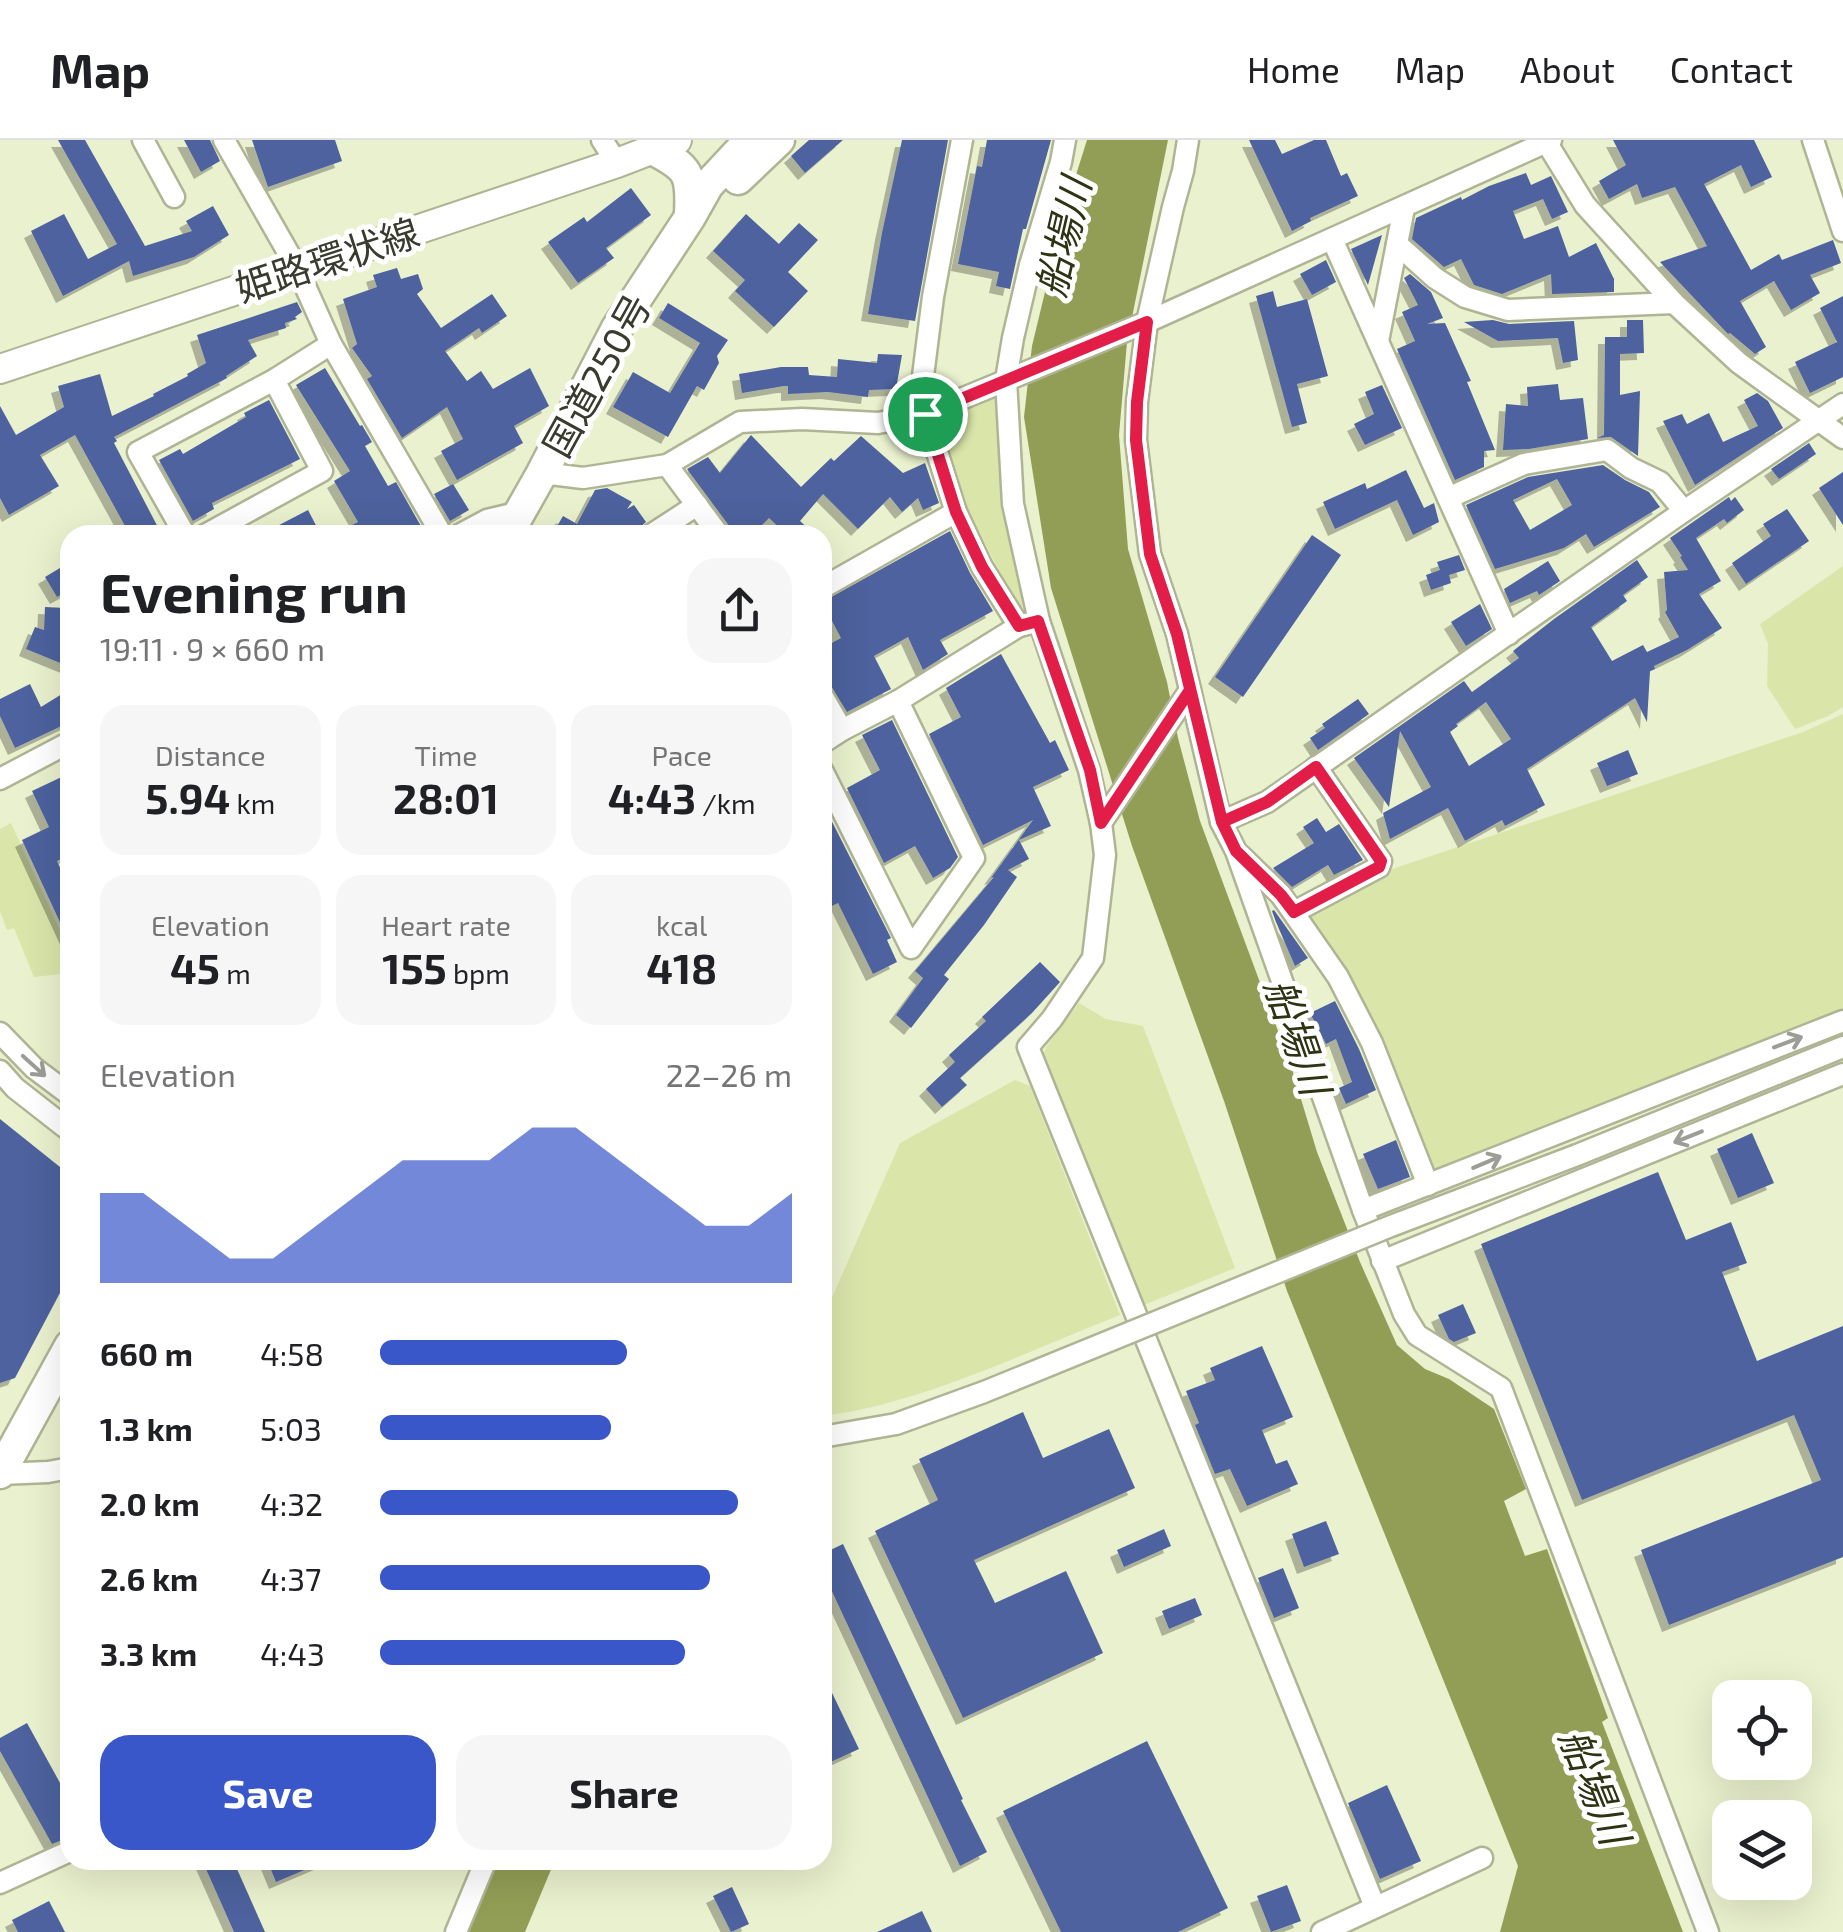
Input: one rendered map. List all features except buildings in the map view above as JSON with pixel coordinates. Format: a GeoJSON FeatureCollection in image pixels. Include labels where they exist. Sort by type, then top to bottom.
{"type":"FeatureCollection","features":[{"type":"Feature","properties":{"kind":"highway","name":"国道250号"},"geometry":{"type":"LineString","coordinates":[[514,523],[616,328],[708,185],[750,140]]}},
{"type":"Feature","properties":{"kind":"highway","name":"国道250号"},"geometry":{"type":"LineString","coordinates":[[690,217],[715,201],[779,140]]}},
{"type":"Feature","properties":{"kind":"highway"},"geometry":{"type":"LineString","coordinates":[[666,145],[688,176],[692,189],[690,217]]}},
{"type":"Feature","properties":{"kind":"highway"},"geometry":{"type":"LineString","coordinates":[[0,1474],[60,1364]]}},
{"type":"Feature","properties":{"kind":"main road","name":"姫路環状線"},"geometry":{"type":"LineString","coordinates":[[0,369],[297,268],[610,151],[694,140]]}},
{"type":"Feature","properties":{"kind":"street"},"geometry":{"type":"LineString","coordinates":[[143,140],[174,198]]}},
{"type":"Feature","properties":{"kind":"street"},"geometry":{"type":"LineString","coordinates":[[224,140],[297,268],[332,344],[436,525]]}},
{"type":"Feature","properties":{"kind":"street"},"geometry":{"type":"LineString","coordinates":[[962,140],[933,296],[922,384],[925,414],[956,512],[982,567],[1029,623]]}},
{"type":"Feature","properties":{"kind":"street"},"geometry":{"type":"LineString","coordinates":[[1065,140],[1012,338],[1006,380],[1013,504],[1029,623],[1090,770],[1104,855],[1094,958],[1028,1047],[1374,1907]]}},
{"type":"Feature","properties":{"kind":"street"},"geometry":{"type":"LineString","coordinates":[[1188,140],[1147,322],[1136,440],[1150,554],[1177,634],[1222,822],[1236,851],[1363,1210],[1404,1314],[1417,1335],[1501,1388],[1708,1932]]}},
{"type":"Feature","properties":{"kind":"street"},"geometry":{"type":"LineString","coordinates":[[1812,140],[1843,231]]}},
{"type":"Feature","properties":{"kind":"street"},"geometry":{"type":"LineString","coordinates":[[542,474],[582,478],[667,465],[740,422],[802,419],[878,424],[925,414],[1147,322],[1548,141],[1585,206],[1674,304],[1739,362],[1843,438]]}},
{"type":"Feature","properties":{"kind":"street"},"geometry":{"type":"LineString","coordinates":[[1378,342],[1404,208]]}},
{"type":"Feature","properties":{"kind":"street"},"geometry":{"type":"LineString","coordinates":[[1332,239],[1509,634]]}},
{"type":"Feature","properties":{"kind":"street"},"geometry":{"type":"LineString","coordinates":[[1397,244],[1434,278],[1466,298],[1508,310],[1674,304]]}},
{"type":"Feature","properties":{"kind":"street"},"geometry":{"type":"LineString","coordinates":[[179,525],[138,452],[274,380],[332,344]]}},
{"type":"Feature","properties":{"kind":"street"},"geometry":{"type":"LineString","coordinates":[[223,525],[322,471],[274,380]]}},
{"type":"Feature","properties":{"kind":"street"},"geometry":{"type":"LineString","coordinates":[[1222,822],[1267,802],[1684,510],[1843,404]]}},
{"type":"Feature","properties":{"kind":"street"},"geometry":{"type":"LineString","coordinates":[[1448,498],[1524,464],[1606,450],[1660,482],[1684,510]]}},
{"type":"Feature","properties":{"kind":"street"},"geometry":{"type":"LineString","coordinates":[[667,465],[711,525]]}},
{"type":"Feature","properties":{"kind":"street"},"geometry":{"type":"LineString","coordinates":[[667,525],[696,506]]}},
{"type":"Feature","properties":{"kind":"street"},"geometry":{"type":"LineString","coordinates":[[832,582],[956,512]]}},
{"type":"Feature","properties":{"kind":"street"},"geometry":{"type":"LineString","coordinates":[[477,525],[487,520],[514,523]]}},
{"type":"Feature","properties":{"kind":"street"},"geometry":{"type":"LineString","coordinates":[[832,736],[1029,623]]}},
{"type":"Feature","properties":{"kind":"street"},"geometry":{"type":"LineString","coordinates":[[1101,823],[1190,690]]}},
{"type":"Feature","properties":{"kind":"street"},"geometry":{"type":"LineString","coordinates":[[832,790],[911,948],[974,858],[898,701]]}},
{"type":"Feature","properties":{"kind":"street"},"geometry":{"type":"LineString","coordinates":[[832,712],[842,730]]}},
{"type":"Feature","properties":{"kind":"street"},"geometry":{"type":"LineString","coordinates":[[0,778],[60,747]]}},
{"type":"Feature","properties":{"kind":"street"},"geometry":{"type":"LineString","coordinates":[[1294,912],[1379,867],[1381,861],[1316,767]]}},
{"type":"Feature","properties":{"kind":"street"},"geometry":{"type":"LineString","coordinates":[[1236,851],[1281,895],[1338,977],[1372,1043],[1428,1186]]}},
{"type":"Feature","properties":{"kind":"street"},"geometry":{"type":"LineString","coordinates":[[1363,1210],[1843,1021]]}},
{"type":"Feature","properties":{"kind":"street"},"geometry":{"type":"LineString","coordinates":[[0,1033],[34,1068],[60,1088]]}},
{"type":"Feature","properties":{"kind":"street"},"geometry":{"type":"LineString","coordinates":[[832,1435],[896,1424],[984,1392],[1843,1048]]}},
{"type":"Feature","properties":{"kind":"street"},"geometry":{"type":"LineString","coordinates":[[0,1071],[60,1123]]}},
{"type":"Feature","properties":{"kind":"street"},"geometry":{"type":"LineString","coordinates":[[1382,1261],[1843,1074]]}},
{"type":"Feature","properties":{"kind":"street"},"geometry":{"type":"LineString","coordinates":[[0,1474],[60,1470]]}},
{"type":"Feature","properties":{"kind":"street"},"geometry":{"type":"LineString","coordinates":[[0,1882],[60,1855]]}},
{"type":"Feature","properties":{"kind":"street"},"geometry":{"type":"LineString","coordinates":[[1322,1932],[1482,1858]]}},
{"type":"Feature","properties":{"kind":"street"},"geometry":{"type":"LineString","coordinates":[[456,1932],[482,1870]]}},
{"type":"Feature","properties":{"kind":"shaded area"},"geometry":{"type":"Polygon","coordinates":[[[995,393],[1012,547],[1027,604],[1018,608],[960,494],[938,420],[995,393]]]}},
{"type":"Feature","properties":{"kind":"shaded area"},"geometry":{"type":"Polygon","coordinates":[[[1843,566],[1843,707],[1795,729],[1767,686],[1768,644],[1760,624],[1843,566]]]}},
{"type":"Feature","properties":{"kind":"shaded area"},"geometry":{"type":"Polygon","coordinates":[[[1843,714],[1843,1013],[1434,1177],[1310,924],[1308,910],[1383,872],[1803,732],[1843,714]]]}},
{"type":"Feature","properties":{"kind":"shaded area"},"geometry":{"type":"Polygon","coordinates":[[[11,823],[60,931],[60,974],[34,977],[14,928],[7,930],[0,911],[0,829],[11,823]]]}},
{"type":"Feature","properties":{"kind":"shaded area"},"geometry":{"type":"Polygon","coordinates":[[[1079,1003],[1106,1019],[1143,1026],[1235,1268],[1144,1305],[1041,1058],[1079,1003]]]}},
{"type":"Feature","properties":{"kind":"shaded area"},"geometry":{"type":"Polygon","coordinates":[[[1015,1080],[1030,1086],[1120,1315],[936,1388],[832,1414],[832,1298],[900,1143],[1015,1080]]]}},
{"type":"Feature","properties":{"kind":"water","name":"船場川"},"geometry":{"type":"Polygon","coordinates":[[[1087,140],[1168,140],[1127,342],[1119,435],[1128,549],[1167,682],[1200,821],[1291,1066],[1317,1152],[1397,1345],[1425,1369],[1449,1379],[1494,1409],[1526,1489],[1504,1501],[1525,1556],[1547,1549],[1608,1718],[1602,1722],[1683,1932],[1500,1932],[1518,1866],[1287,1291],[1224,1101],[1132,846],[1051,588],[1024,417],[1032,346],[1064,213],[1087,140]]]}},
{"type":"Feature","properties":{"kind":"water"},"geometry":{"type":"Polygon","coordinates":[[[492,1870],[551,1870],[525,1932],[467,1932],[492,1870]]]}},
{"type":"Feature","properties":{"kind":"route"},"geometry":{"type":"LineString","coordinates":[[925,414],[956,512],[982,567],[1019,626],[1038,621],[1090,770],[1101,823],[1190,690],[1222,822],[1236,851],[1294,912],[1379,867],[1381,861],[1316,767],[1267,802],[1222,822],[1177,634],[1150,554],[1136,440],[1147,322],[925,414]]}}]}
